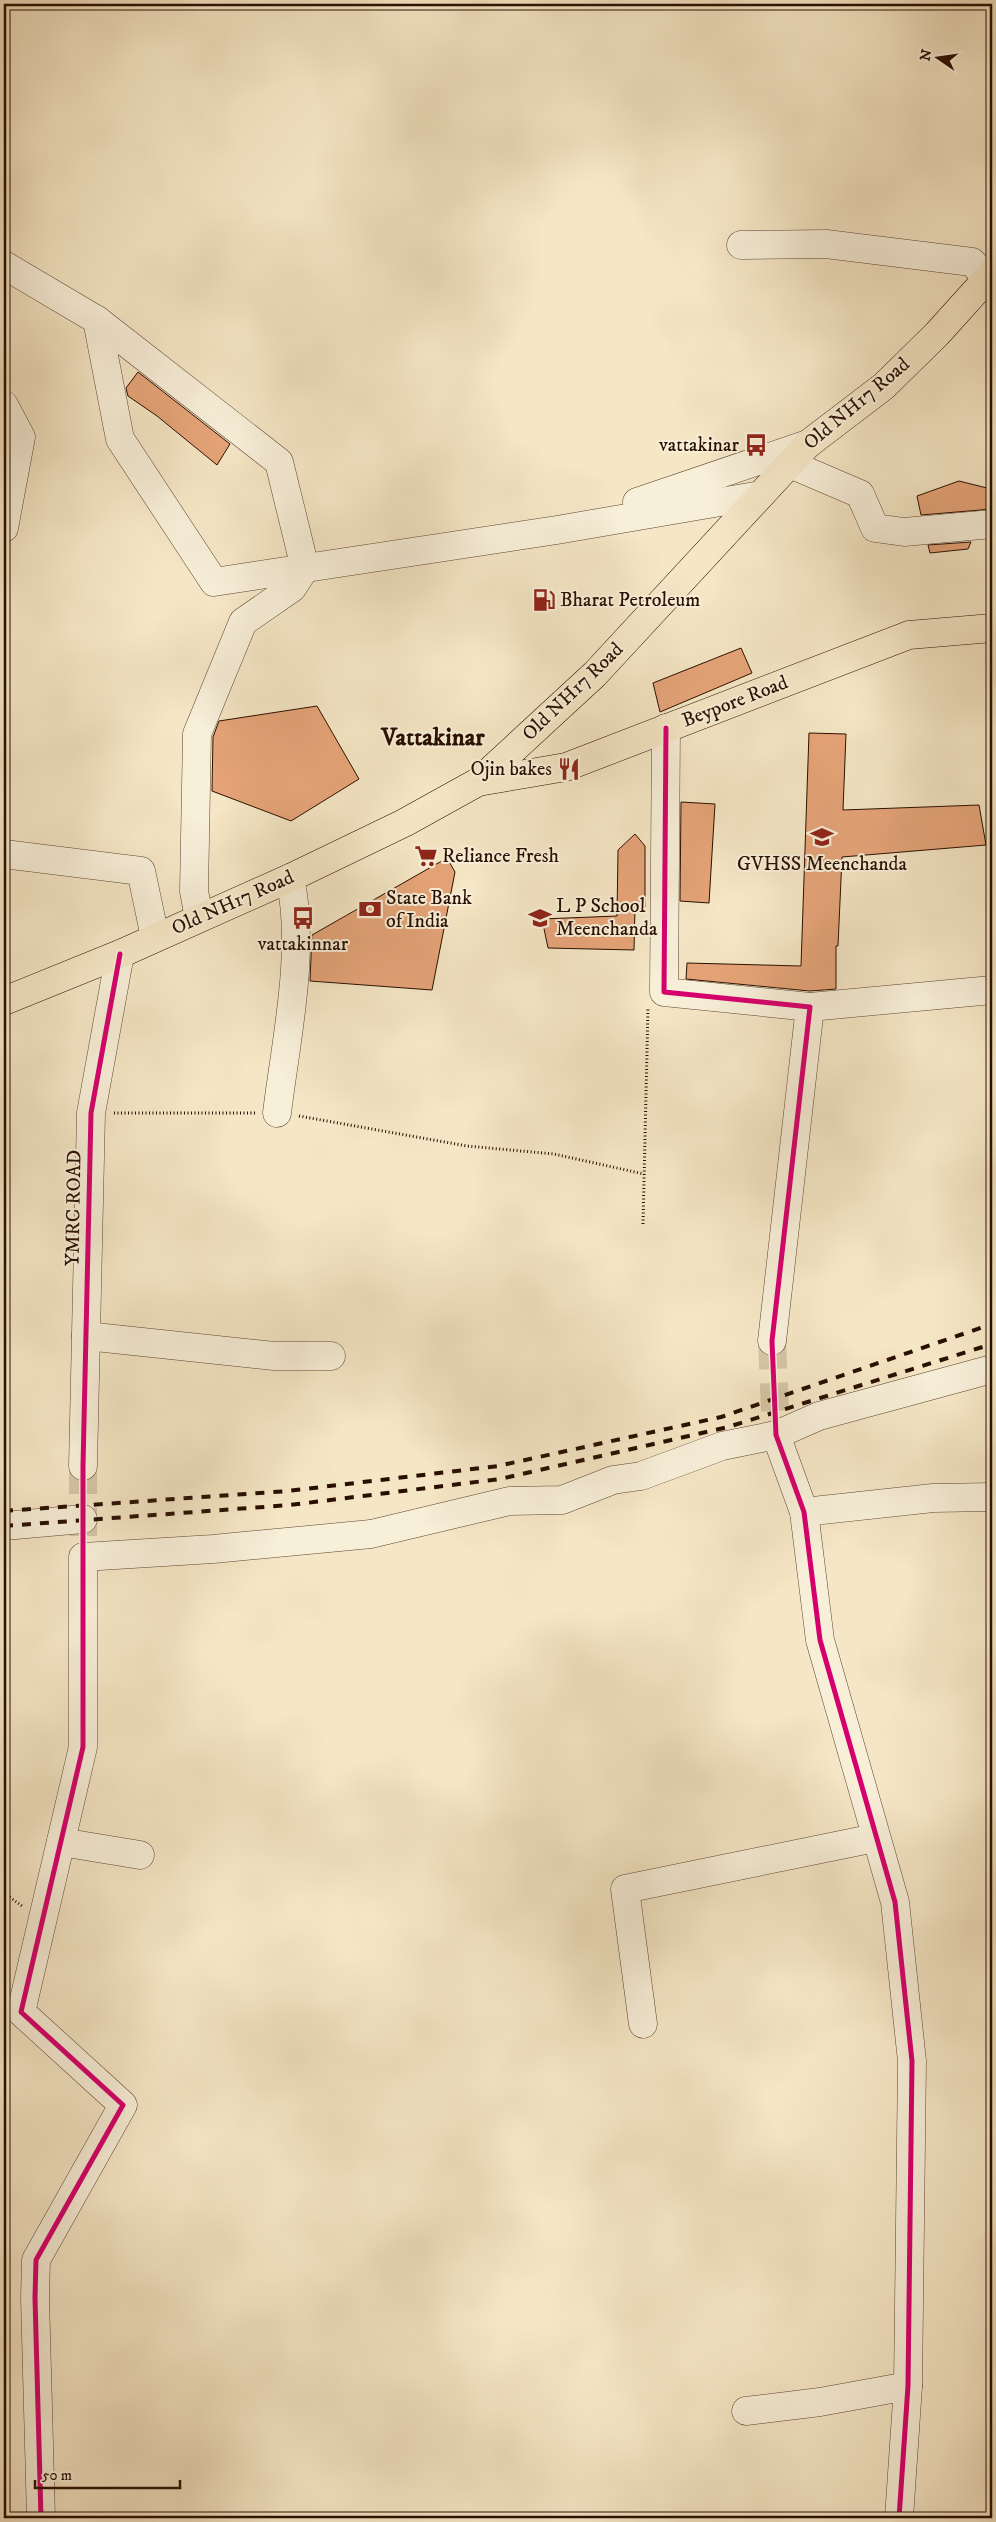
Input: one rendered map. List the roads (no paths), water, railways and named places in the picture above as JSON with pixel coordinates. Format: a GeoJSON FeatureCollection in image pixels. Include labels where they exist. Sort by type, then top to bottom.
{"type":"FeatureCollection","features":[{"type":"Feature","properties":{"kind":"main road","name":"Old NH17 Road"},"geometry":{"type":"LineString","coordinates":[[4,1001],[120,954],[290,878],[404,823],[478,782],[595,674],[808,444],[884,386],[937,334],[990,275]]}},
{"type":"Feature","properties":{"kind":"main road","name":"Beypore Road"},"geometry":{"type":"LineString","coordinates":[[478,782],[566,767],[908,635],[992,628]]}},
{"type":"Feature","properties":{"kind":"street"},"geometry":{"type":"LineString","coordinates":[[741,245],[826,244],[972,262],[990,275]]}},
{"type":"Feature","properties":{"kind":"street"},"geometry":{"type":"LineString","coordinates":[[4,265],[97,320],[279,462],[305,568],[292,588],[243,622],[197,734],[194,891],[199,918]]}},
{"type":"Feature","properties":{"kind":"street"},"geometry":{"type":"LineString","coordinates":[[97,320],[120,439],[214,582],[557,530],[761,495]]}},
{"type":"Feature","properties":{"kind":"street"},"geometry":{"type":"LineString","coordinates":[[4,405],[21,436],[4,528]]}},
{"type":"Feature","properties":{"kind":"street"},"geometry":{"type":"LineString","coordinates":[[557,530],[808,444]]}},
{"type":"Feature","properties":{"kind":"street"},"geometry":{"type":"LineString","coordinates":[[790,464],[860,494],[875,528],[904,532],[992,524]]}},
{"type":"Feature","properties":{"kind":"street"},"geometry":{"type":"LineString","coordinates":[[666,728],[664,992],[810,1007],[992,990]]}},
{"type":"Feature","properties":{"kind":"street"},"geometry":{"type":"LineString","coordinates":[[4,854],[141,871],[155,937]]}},
{"type":"Feature","properties":{"kind":"street"},"geometry":{"type":"LineString","coordinates":[[277,1113],[295,968],[294,896],[290,878]]}},
{"type":"Feature","properties":{"kind":"street","name":"YMRC ROAD"},"geometry":{"type":"LineString","coordinates":[[83,1466],[91,1113],[120,954]]}},
{"type":"Feature","properties":{"kind":"street"},"geometry":{"type":"LineString","coordinates":[[772,1341],[810,1007]]}},
{"type":"Feature","properties":{"kind":"street"},"geometry":{"type":"LineString","coordinates":[[86,1336],[274,1356],[332,1356]]}},
{"type":"Feature","properties":{"kind":"street"},"geometry":{"type":"LineString","coordinates":[[41,2518],[35,2298],[36,2260],[123,2105],[21,2012],[83,1747],[83,1557],[214,1549],[371,1534],[509,1501],[562,1500],[614,1480],[641,1476],[722,1446],[776,1436],[819,1416],[992,1369]]}},
{"type":"Feature","properties":{"kind":"street"},"geometry":{"type":"LineString","coordinates":[[776,1436],[804,1512],[820,1640],[875,1838],[895,1902],[912,2061],[908,2386],[899,2518]]}},
{"type":"Feature","properties":{"kind":"street"},"geometry":{"type":"LineString","coordinates":[[804,1512],[933,1498],[992,1498]]}},
{"type":"Feature","properties":{"kind":"street"},"geometry":{"type":"LineString","coordinates":[[4,1526],[83,1518]]}},
{"type":"Feature","properties":{"kind":"street"},"geometry":{"type":"LineString","coordinates":[[643,2024],[625,1889],[875,1838]]}},
{"type":"Feature","properties":{"kind":"street"},"geometry":{"type":"LineString","coordinates":[[61,1842],[140,1855]]}},
{"type":"Feature","properties":{"kind":"street"},"geometry":{"type":"LineString","coordinates":[[746,2411],[820,2402],[908,2386]]}},
{"type":"Feature","properties":{"kind":"tunnel"},"geometry":{"type":"LineString","coordinates":[[772,1341],[776,1435]]}},
{"type":"Feature","properties":{"kind":"tunnel"},"geometry":{"type":"LineString","coordinates":[[83,1466],[83,1557]]}},
{"type":"Feature","properties":{"kind":"railway"},"geometry":{"type":"LineString","coordinates":[[4,1511],[288,1491],[498,1466],[721,1417],[992,1324]]}},
{"type":"Feature","properties":{"kind":"railway"},"geometry":{"type":"LineString","coordinates":[[4,1526],[290,1505],[500,1479],[728,1427],[992,1344]]}},
{"type":"Feature","properties":{"kind":"place","name":"vattakinar"},"geometry":{"type":"Point","coordinates":[756,445]}},
{"type":"Feature","properties":{"kind":"place","name":"Bharat Petroleum"},"geometry":{"type":"Point","coordinates":[544,600]}},
{"type":"Feature","properties":{"kind":"place","name":"Ojin bakes"},"geometry":{"type":"Point","coordinates":[569,769]}},
{"type":"Feature","properties":{"kind":"place","name":"GVHSS Meenchanda"},"geometry":{"type":"Point","coordinates":[822,837]}},
{"type":"Feature","properties":{"kind":"place","name":"Reliance Fresh"},"geometry":{"type":"Point","coordinates":[426,856]}},
{"type":"Feature","properties":{"kind":"place","name":"State Bank of India"},"geometry":{"type":"Point","coordinates":[370,909]}},
{"type":"Feature","properties":{"kind":"place","name":"vattakinnar"},"geometry":{"type":"Point","coordinates":[303,918]}},
{"type":"Feature","properties":{"kind":"place","name":"L P School Meenchanda"},"geometry":{"type":"Point","coordinates":[540,918]}},
{"type":"Feature","properties":{"kind":"district","name":"Vattakinar"},"geometry":{"type":"Point","coordinates":[433,737]}}]}
